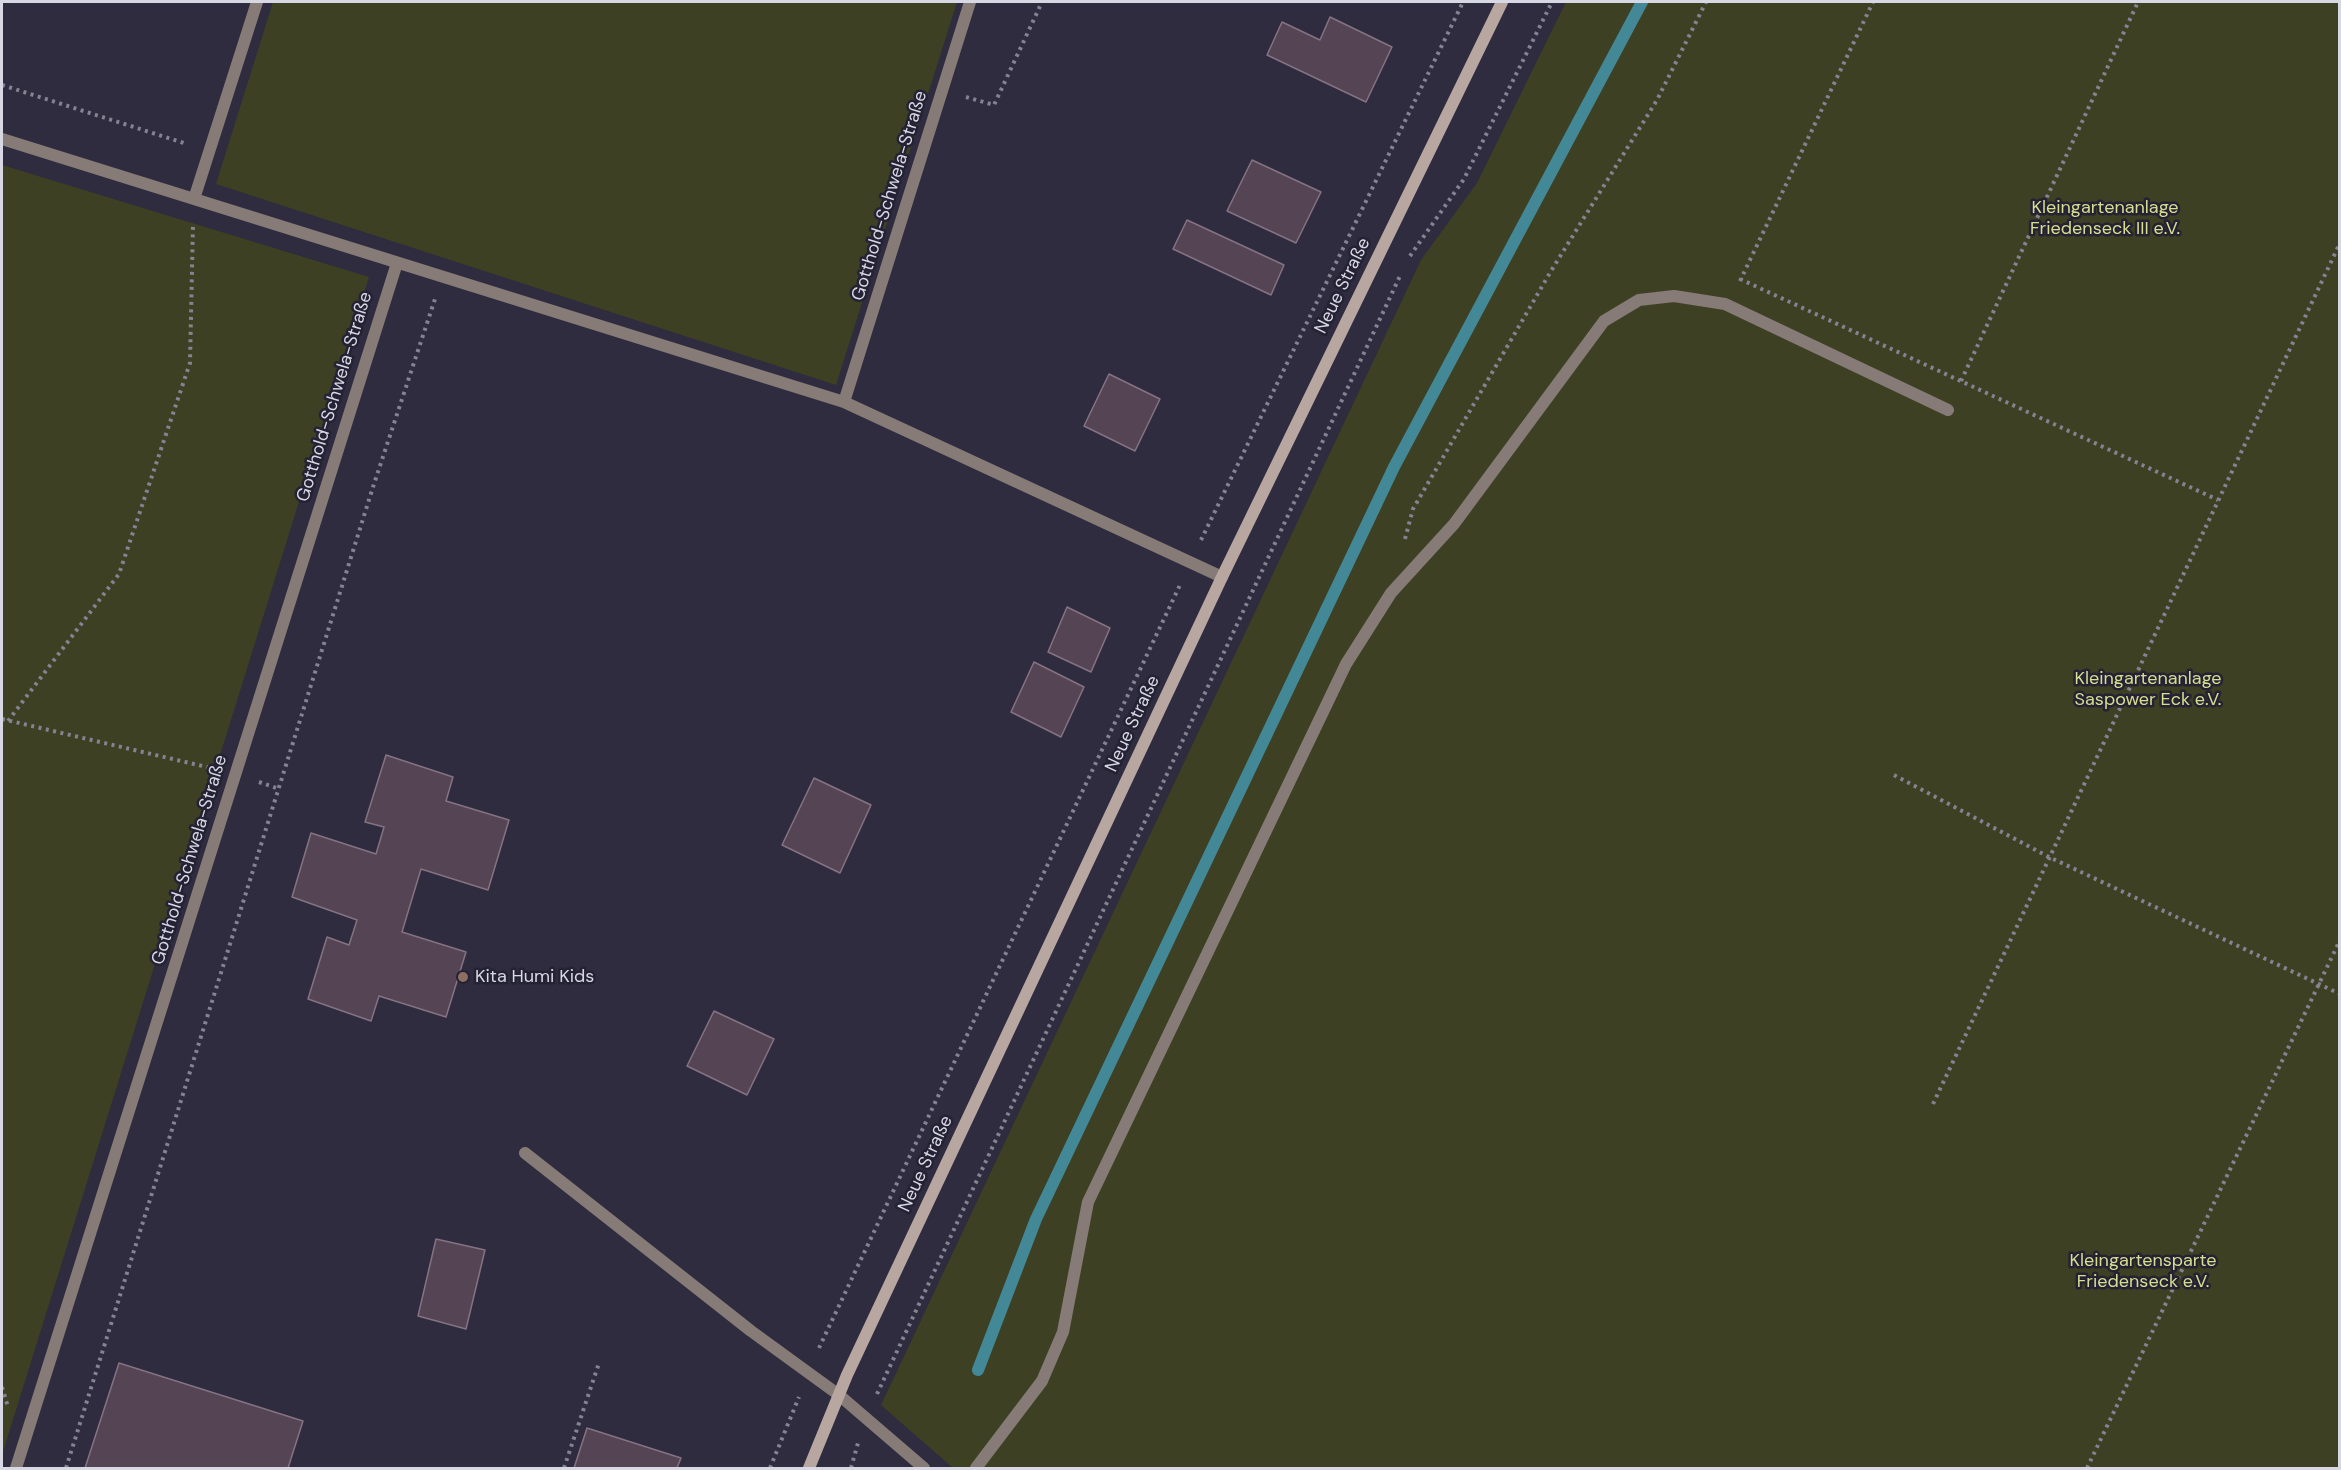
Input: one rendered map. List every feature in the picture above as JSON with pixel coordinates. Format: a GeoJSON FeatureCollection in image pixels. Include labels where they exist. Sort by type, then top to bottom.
{"type":"FeatureCollection","features":[{"type":"Feature","properties":{"kind":"street"},"geometry":{"type":"LineString","coordinates":[[194,200],[257,2]]}},
{"type":"Feature","properties":{"kind":"street","name":"Gotthold-Schwela-Straße"},"geometry":{"type":"LineString","coordinates":[[844,402],[970,2]]}},
{"type":"Feature","properties":{"kind":"street","name":"Neue Straße"},"geometry":{"type":"LineString","coordinates":[[809,1468],[839,1395],[1222,577],[1502,2]]}},
{"type":"Feature","properties":{"kind":"street"},"geometry":{"type":"LineString","coordinates":[[2,139],[844,402],[1222,577]]}},
{"type":"Feature","properties":{"kind":"street","name":"Gotthold-Schwela-Straße"},"geometry":{"type":"LineString","coordinates":[[16,1468],[396,263]]}},
{"type":"Feature","properties":{"kind":"street"},"geometry":{"type":"LineString","coordinates":[[976,1468],[1042,1381],[1063,1332],[1088,1202],[1346,664],[1391,593],[1454,524],[1605,321],[1639,300],[1674,296],[1725,304],[1948,410]]}},
{"type":"Feature","properties":{"kind":"street"},"geometry":{"type":"LineString","coordinates":[[525,1153],[751,1331],[839,1395],[924,1468]]}},
{"type":"Feature","properties":{"kind":"path"},"geometry":{"type":"LineString","coordinates":[[942,90],[994,105],[1042,2]]}},
{"type":"Feature","properties":{"kind":"path"},"geometry":{"type":"LineString","coordinates":[[770,1468],[808,1372],[1191,562],[1463,2]]}},
{"type":"Feature","properties":{"kind":"path"},"geometry":{"type":"LineString","coordinates":[[1406,264],[1464,179],[1552,2]]}},
{"type":"Feature","properties":{"kind":"path"},"geometry":{"type":"LineString","coordinates":[[1405,541],[1413,509],[1551,271],[1657,100],[1706,2]]}},
{"type":"Feature","properties":{"kind":"path"},"geometry":{"type":"LineString","coordinates":[[1737,286],[1873,2]]}},
{"type":"Feature","properties":{"kind":"path"},"geometry":{"type":"LineString","coordinates":[[1958,389],[2138,2]]}},
{"type":"Feature","properties":{"kind":"path"},"geometry":{"type":"LineString","coordinates":[[2,85],[210,151]]}},
{"type":"Feature","properties":{"kind":"path"},"geometry":{"type":"LineString","coordinates":[[8,721],[119,574],[190,363],[194,200]]}},
{"type":"Feature","properties":{"kind":"path"},"geometry":{"type":"LineString","coordinates":[[1932,1104],[2340,243]]}},
{"type":"Feature","properties":{"kind":"path"},"geometry":{"type":"LineString","coordinates":[[866,1417],[1401,275]]}},
{"type":"Feature","properties":{"kind":"path"},"geometry":{"type":"LineString","coordinates":[[66,1468],[373,487],[442,277]]}},
{"type":"Feature","properties":{"kind":"path"},"geometry":{"type":"LineString","coordinates":[[1740,279],[2218,500]]}},
{"type":"Feature","properties":{"kind":"path"},"geometry":{"type":"LineString","coordinates":[[2,719],[236,774],[279,789]]}},
{"type":"Feature","properties":{"kind":"path"},"geometry":{"type":"LineString","coordinates":[[1894,775],[2049,857],[2340,994]]}},
{"type":"Feature","properties":{"kind":"path"},"geometry":{"type":"LineString","coordinates":[[2087,1468],[2340,940]]}},
{"type":"Feature","properties":{"kind":"path"},"geometry":{"type":"LineString","coordinates":[[564,1468],[599,1363]]}},
{"type":"Feature","properties":{"kind":"green space"},"geometry":{"type":"Polygon","coordinates":[[[273,2],[957,2],[836,385],[216,184],[273,2]]]}},
{"type":"Feature","properties":{"kind":"green space"},"geometry":{"type":"Polygon","coordinates":[[[1566,2],[2339,2],[2339,1468],[953,1468],[881,1405],[1421,260],[1477,183],[1566,2]]]}},
{"type":"Feature","properties":{"kind":"green space"},"geometry":{"type":"Polygon","coordinates":[[[2,165],[369,277],[2,1455],[2,165]]]}},
{"type":"Feature","properties":{"kind":"building"},"geometry":{"type":"Polygon","coordinates":[[[1330,17],[1392,47],[1366,102],[1267,55],[1282,22],[1320,40],[1330,17]]]}},
{"type":"Feature","properties":{"kind":"building"},"geometry":{"type":"Polygon","coordinates":[[[1252,160],[1321,192],[1296,243],[1227,211],[1252,160]]]}},
{"type":"Feature","properties":{"kind":"building"},"geometry":{"type":"Polygon","coordinates":[[[1187,220],[1284,265],[1271,295],[1173,249],[1187,220]]]}},
{"type":"Feature","properties":{"kind":"building"},"geometry":{"type":"Polygon","coordinates":[[[1109,374],[1160,399],[1135,451],[1084,426],[1109,374]]]}},
{"type":"Feature","properties":{"kind":"building"},"geometry":{"type":"Polygon","coordinates":[[[1067,607],[1110,628],[1091,672],[1048,652],[1067,607]]]}},
{"type":"Feature","properties":{"kind":"building"},"geometry":{"type":"Polygon","coordinates":[[[1034,662],[1084,687],[1061,737],[1011,712],[1034,662]]]}},
{"type":"Feature","properties":{"kind":"building"},"geometry":{"type":"Polygon","coordinates":[[[386,755],[453,777],[446,801],[509,820],[488,890],[421,869],[402,932],[466,952],[446,1017],[379,996],[371,1021],[308,999],[327,937],[349,945],[357,920],[292,897],[311,833],[376,854],[384,827],[365,822],[386,755]]]}},
{"type":"Feature","properties":{"kind":"building"},"geometry":{"type":"Polygon","coordinates":[[[814,778],[871,805],[840,873],[782,845],[814,778]]]}},
{"type":"Feature","properties":{"kind":"building"},"geometry":{"type":"Polygon","coordinates":[[[714,1011],[774,1039],[747,1095],[687,1066],[714,1011]]]}},
{"type":"Feature","properties":{"kind":"building"},"geometry":{"type":"Polygon","coordinates":[[[436,1239],[485,1250],[466,1329],[418,1316],[436,1239]]]}},
{"type":"Feature","properties":{"kind":"building"},"geometry":{"type":"Polygon","coordinates":[[[119,1363],[303,1421],[288,1468],[85,1468],[119,1363]]]}},
{"type":"Feature","properties":{"kind":"building"},"geometry":{"type":"Polygon","coordinates":[[[587,1428],[681,1458],[677,1468],[574,1468],[587,1428]]]}},
{"type":"Feature","properties":{"kind":"waterway"},"geometry":{"type":"LineString","coordinates":[[978,1370],[1036,1219],[1394,467],[1642,2]]}},
{"type":"Feature","properties":{"kind":"place","name":"Kita Humi Kids"},"geometry":{"type":"Point","coordinates":[463,977]}},
{"type":"Feature","properties":{"kind":"park label","name":"Kleingartenanlage Friedenseck III e.V."},"geometry":{"type":"Point","coordinates":[2105,218]}},
{"type":"Feature","properties":{"kind":"park label","name":"Kleingartenanlage Saspower Eck e.V."},"geometry":{"type":"Point","coordinates":[2148,689]}},
{"type":"Feature","properties":{"kind":"park label","name":"Kleingartensparte Friedenseck e.V."},"geometry":{"type":"Point","coordinates":[2143,1271]}}]}
